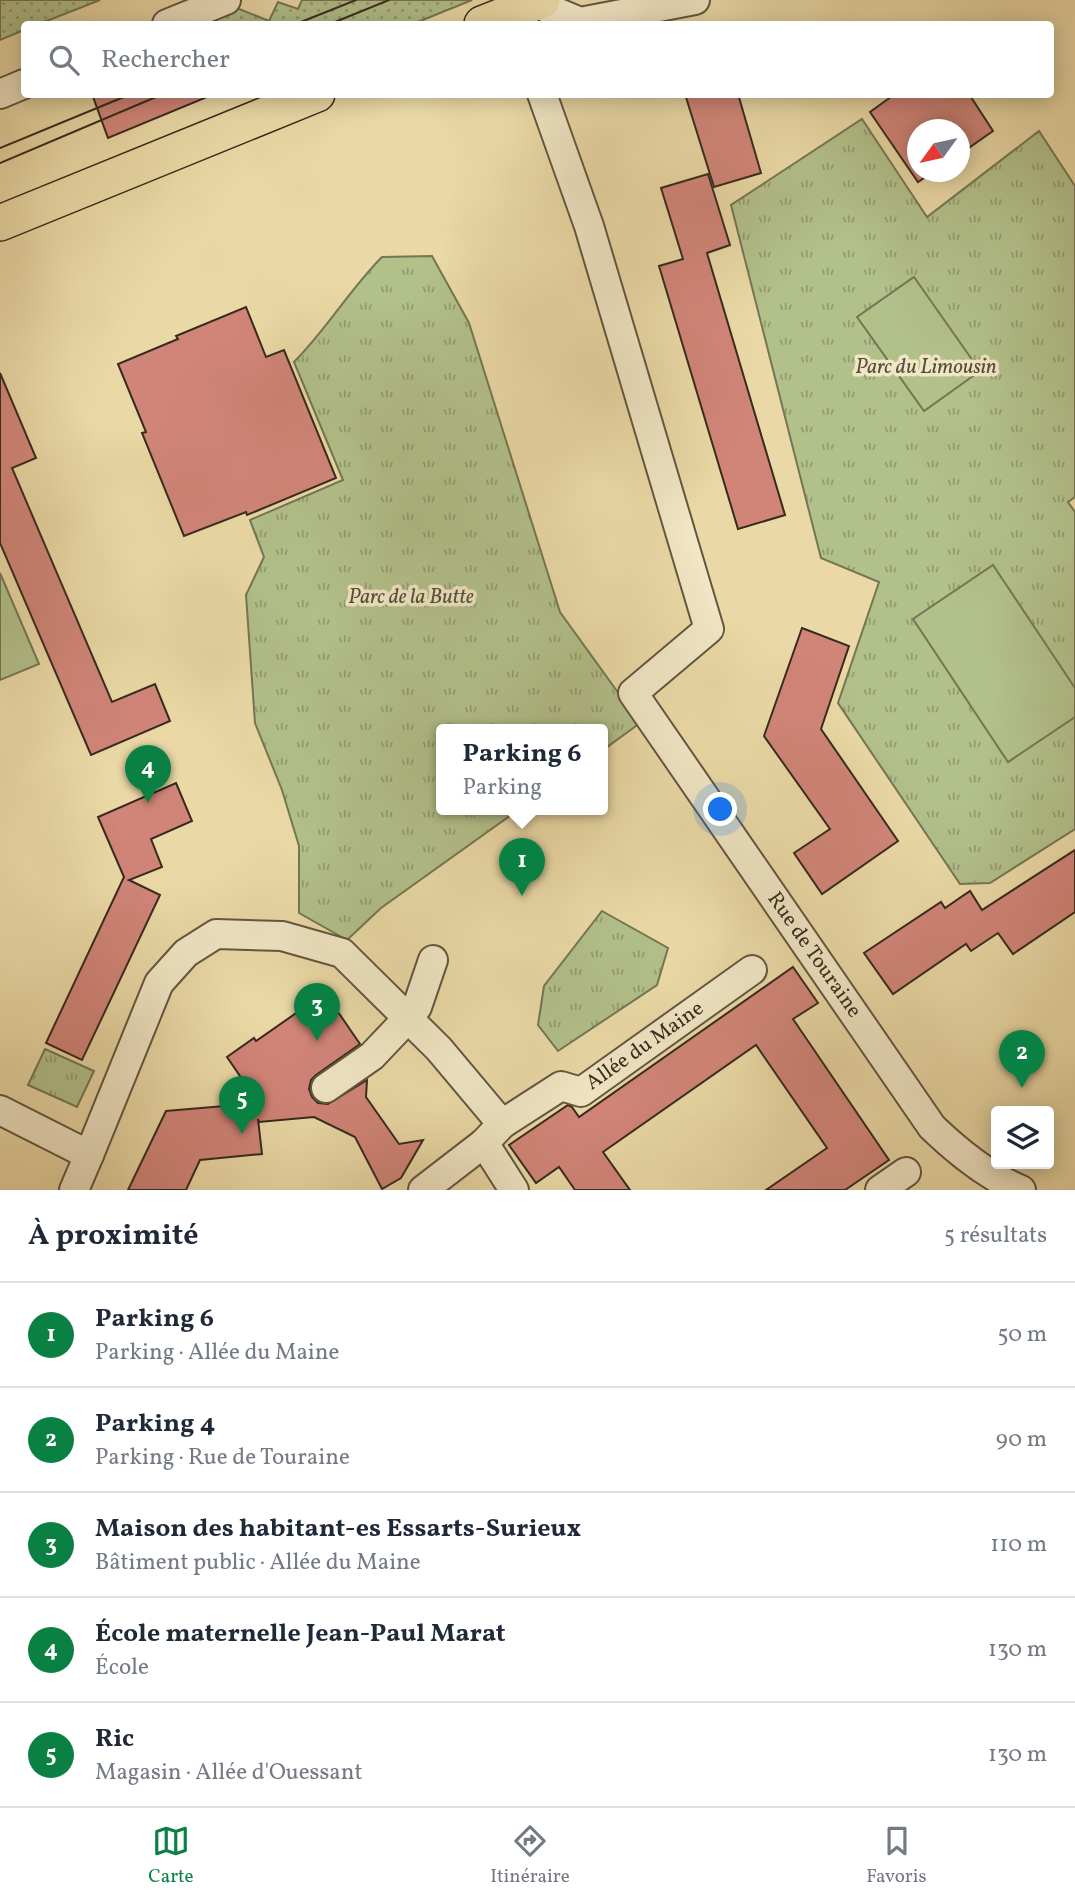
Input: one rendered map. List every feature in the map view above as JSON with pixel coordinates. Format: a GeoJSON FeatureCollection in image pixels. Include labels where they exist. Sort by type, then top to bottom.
{"type":"FeatureCollection","features":[{"type":"Feature","properties":{"kind":"main road"},"geometry":{"type":"LineString","coordinates":[[489,21],[537,1]]}},
{"type":"Feature","properties":{"kind":"main road"},"geometry":{"type":"LineString","coordinates":[[0,223],[307,98]]}},
{"type":"Feature","properties":{"kind":"street"},"geometry":{"type":"LineString","coordinates":[[174,21],[226,0]]}},
{"type":"Feature","properties":{"kind":"street"},"geometry":{"type":"LineString","coordinates":[[537,1],[583,15],[695,0]]}},
{"type":"Feature","properties":{"kind":"street"},"geometry":{"type":"LineString","coordinates":[[0,94],[21,85]]}},
{"type":"Feature","properties":{"kind":"street","name":"Rue de Touraine"},"geometry":{"type":"LineString","coordinates":[[543,98],[589,226],[709,629],[633,693],[932,1126],[958,1152],[1021,1190]]}},
{"type":"Feature","properties":{"kind":"street"},"geometry":{"type":"LineString","coordinates":[[74,1190],[159,983],[187,953],[216,934],[282,936],[342,953],[414,1017],[439,1049],[493,1134],[514,1190]]}},
{"type":"Feature","properties":{"kind":"street"},"geometry":{"type":"LineString","coordinates":[[326,1088],[372,1056],[414,1017],[433,960]]}},
{"type":"Feature","properties":{"kind":"street","name":"Allée du Maine"},"geometry":{"type":"LineString","coordinates":[[493,1134],[561,1086],[581,1092],[752,970]]}},
{"type":"Feature","properties":{"kind":"street"},"geometry":{"type":"LineString","coordinates":[[0,1110],[89,1155]]}},
{"type":"Feature","properties":{"kind":"street"},"geometry":{"type":"LineString","coordinates":[[423,1190],[493,1134]]}},
{"type":"Feature","properties":{"kind":"street"},"geometry":{"type":"LineString","coordinates":[[880,1190],[906,1172]]}},
{"type":"Feature","properties":{"kind":"green space"},"geometry":{"type":"Polygon","coordinates":[[[0,0],[100,0],[47,21],[21,21],[21,31],[0,40],[0,0]]]}},
{"type":"Feature","properties":{"kind":"green space"},"geometry":{"type":"Polygon","coordinates":[[[302,0],[472,0],[420,21],[269,21],[278,2],[298,9],[302,0]]]}},
{"type":"Feature","properties":{"kind":"green space"},"geometry":{"type":"Polygon","coordinates":[[[232,6],[269,21],[216,21],[211,15],[232,6]]]}},
{"type":"Feature","properties":{"kind":"green space","name":"Parc du Limousin"},"geometry":{"type":"Polygon","coordinates":[[[862,119],[927,217],[1039,131],[1075,186],[1075,497],[1068,502],[1075,512],[1075,829],[990,883],[960,884],[838,703],[879,582],[821,558],[731,205],[862,119]]]}},
{"type":"Feature","properties":{"kind":"green space","name":"Parc de la Butte"},"geometry":{"type":"Polygon","coordinates":[[[432,256],[469,323],[560,612],[640,723],[608,746],[608,724],[436,724],[436,815],[511,815],[381,908],[347,940],[299,913],[299,846],[282,790],[255,723],[246,595],[264,557],[250,520],[343,480],[294,362],[382,257],[432,256]]]}},
{"type":"Feature","properties":{"kind":"green space"},"geometry":{"type":"Polygon","coordinates":[[[914,277],[980,371],[924,411],[857,317],[914,277]]]}},
{"type":"Feature","properties":{"kind":"green space"},"geometry":{"type":"Polygon","coordinates":[[[993,565],[1075,688],[1075,717],[1008,762],[913,619],[993,565]]]}},
{"type":"Feature","properties":{"kind":"green space"},"geometry":{"type":"Polygon","coordinates":[[[0,573],[39,664],[0,680],[0,573]]]}},
{"type":"Feature","properties":{"kind":"green space"},"geometry":{"type":"Polygon","coordinates":[[[602,911],[668,948],[657,985],[558,1051],[538,1025],[544,986],[602,911]]]}},
{"type":"Feature","properties":{"kind":"green space"},"geometry":{"type":"Polygon","coordinates":[[[45,1049],[94,1071],[77,1107],[28,1085],[45,1049]]]}},
{"type":"Feature","properties":{"kind":"building"},"geometry":{"type":"Polygon","coordinates":[[[93,98],[205,98],[108,138],[93,98]]]}},
{"type":"Feature","properties":{"kind":"building"},"geometry":{"type":"Polygon","coordinates":[[[686,98],[739,98],[761,173],[714,187],[686,98]]]}},
{"type":"Feature","properties":{"kind":"building"},"geometry":{"type":"Polygon","coordinates":[[[889,98],[972,98],[993,131],[970,147],[970,119],[907,119],[907,166],[870,112],[889,98]]]}},
{"type":"Feature","properties":{"kind":"building"},"geometry":{"type":"Polygon","coordinates":[[[708,174],[730,245],[707,253],[785,515],[738,529],[659,266],[683,259],[661,188],[708,174]]]}},
{"type":"Feature","properties":{"kind":"building"},"geometry":{"type":"Polygon","coordinates":[[[246,307],[266,357],[284,350],[336,478],[247,515],[246,512],[184,536],[142,433],[146,432],[118,364],[246,307]]]}},
{"type":"Feature","properties":{"kind":"building"},"geometry":{"type":"Polygon","coordinates":[[[0,373],[36,458],[12,468],[112,702],[155,684],[170,721],[91,755],[0,543],[0,373]]]}},
{"type":"Feature","properties":{"kind":"building"},"geometry":{"type":"Polygon","coordinates":[[[802,628],[849,646],[821,729],[898,841],[822,894],[794,853],[830,829],[764,736],[802,628]]]}},
{"type":"Feature","properties":{"kind":"building"},"geometry":{"type":"Polygon","coordinates":[[[176,783],[192,821],[151,839],[162,867],[129,880],[160,895],[82,1060],[46,1043],[124,877],[98,817],[176,783]]]}},
{"type":"Feature","properties":{"kind":"building"},"geometry":{"type":"Polygon","coordinates":[[[1075,850],[1075,912],[1013,954],[998,933],[971,951],[966,944],[893,994],[864,953],[941,902],[945,908],[970,891],[982,910],[1075,850]]]}},
{"type":"Feature","properties":{"kind":"building"},"geometry":{"type":"Polygon","coordinates":[[[793,967],[818,1003],[793,1019],[889,1160],[845,1190],[766,1190],[827,1148],[756,1045],[603,1152],[630,1190],[575,1190],[559,1167],[536,1183],[509,1145],[568,1105],[579,1117],[793,967]]]}},
{"type":"Feature","properties":{"kind":"building"},"geometry":{"type":"Polygon","coordinates":[[[325,993],[360,1044],[311,1080],[309,1089],[312,1097],[318,1103],[328,1104],[367,1080],[366,1097],[399,1144],[423,1140],[401,1178],[382,1189],[355,1137],[314,1117],[259,1122],[258,1119],[262,1154],[200,1160],[186,1190],[128,1190],[166,1111],[249,1104],[234,1080],[242,1079],[227,1057],[254,1038],[256,1041],[325,993]]]}},
{"type":"Feature","properties":{"kind":"tram line"},"geometry":{"type":"LineString","coordinates":[[304,21],[356,0]]}},
{"type":"Feature","properties":{"kind":"tram line"},"geometry":{"type":"LineString","coordinates":[[337,21],[389,0]]}},
{"type":"Feature","properties":{"kind":"tram line"},"geometry":{"type":"LineString","coordinates":[[0,148],[121,98]]}},
{"type":"Feature","properties":{"kind":"tram line"},"geometry":{"type":"LineString","coordinates":[[0,163],[154,98]]}},
{"type":"Feature","properties":{"kind":"place","name":"École maternelle Jean-Paul Marat"},"geometry":{"type":"Point","coordinates":[148,803]}},
{"type":"Feature","properties":{"kind":"place","name":"Parking 6"},"geometry":{"type":"Point","coordinates":[522,896]}},
{"type":"Feature","properties":{"kind":"place","name":"Maison des habitant-es Essarts-Surieux"},"geometry":{"type":"Point","coordinates":[317,1041]}},
{"type":"Feature","properties":{"kind":"place","name":"Parking 4"},"geometry":{"type":"Point","coordinates":[1022,1088]}},
{"type":"Feature","properties":{"kind":"place","name":"Ric"},"geometry":{"type":"Point","coordinates":[242,1134]}}]}
